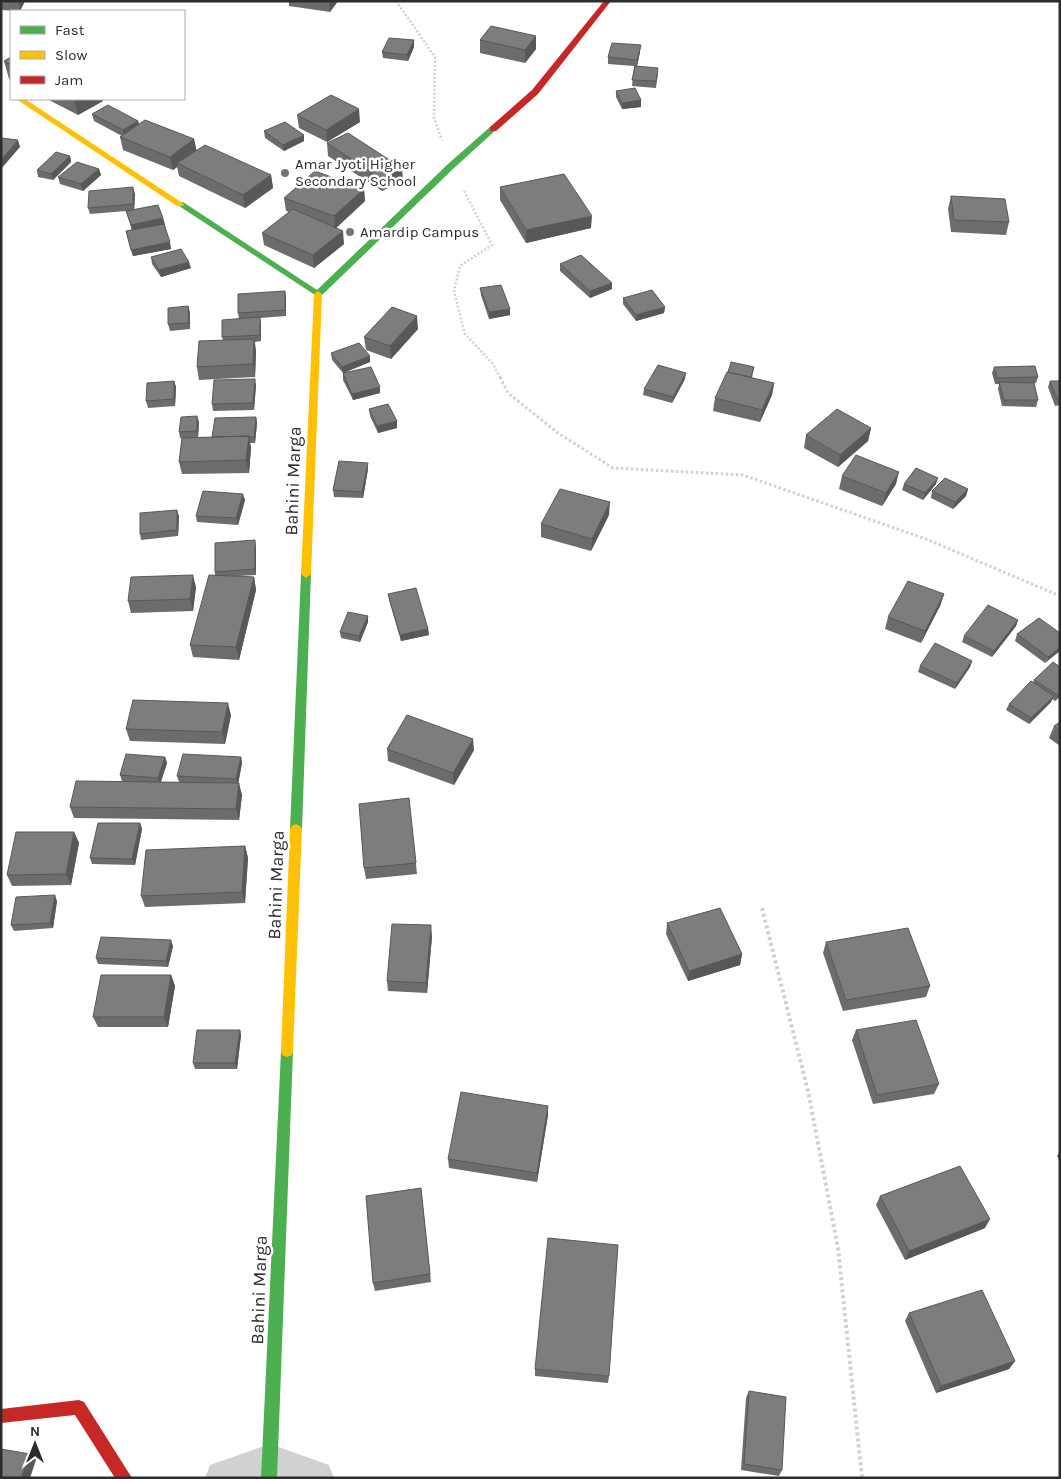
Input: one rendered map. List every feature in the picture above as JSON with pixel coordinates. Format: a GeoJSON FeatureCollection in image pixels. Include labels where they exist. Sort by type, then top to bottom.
{"type":"FeatureCollection","features":[{"type":"Feature","properties":{"kind":"street"},"geometry":{"type":"LineString","coordinates":[[22,100],[318,294],[451,166],[534,92],[608,1]]}},
{"type":"Feature","properties":{"kind":"street","name":"Bahini Marga"},"geometry":{"type":"LineString","coordinates":[[269,1470],[318,294]]}},
{"type":"Feature","properties":{"kind":"street"},"geometry":{"type":"LineString","coordinates":[[1,1416],[79,1407],[124,1478]]}},
{"type":"Feature","properties":{"kind":"street"},"geometry":{"type":"LineString","coordinates":[[223,1478],[269,1470],[316,1478]]}},
{"type":"Feature","properties":{"kind":"path"},"geometry":{"type":"LineString","coordinates":[[396,1],[435,57],[434,118],[451,166],[492,245],[460,266],[454,291],[465,334],[493,364],[508,393],[558,433],[613,468],[743,475],[926,540],[1060,596]]}},
{"type":"Feature","properties":{"kind":"path"},"geometry":{"type":"LineString","coordinates":[[762,908],[808,1091],[838,1248],[862,1478]]}},
{"type":"Feature","properties":{"kind":"building"},"geometry":{"type":"Polygon","coordinates":[[[491,26],[536,36],[525,50],[480,40],[491,26]]]}},
{"type":"Feature","properties":{"kind":"building"},"geometry":{"type":"Polygon","coordinates":[[[389,38],[414,40],[407,55],[382,52],[389,38]]]}},
{"type":"Feature","properties":{"kind":"building"},"geometry":{"type":"Polygon","coordinates":[[[612,43],[641,45],[637,60],[608,57],[612,43]]]}},
{"type":"Feature","properties":{"kind":"building"},"geometry":{"type":"Polygon","coordinates":[[[10,58],[10,64],[4,61],[10,58]]]}},
{"type":"Feature","properties":{"kind":"building"},"geometry":{"type":"Polygon","coordinates":[[[635,66],[658,68],[656,81],[632,80],[635,66]]]}},
{"type":"Feature","properties":{"kind":"building"},"geometry":{"type":"Polygon","coordinates":[[[635,88],[641,100],[622,103],[616,91],[635,88]]]}},
{"type":"Feature","properties":{"kind":"building"},"geometry":{"type":"Polygon","coordinates":[[[331,95],[359,109],[326,130],[297,115],[331,95]]]}},
{"type":"Feature","properties":{"kind":"building"},"geometry":{"type":"Polygon","coordinates":[[[108,105],[138,121],[123,130],[92,114],[108,105]]]}},
{"type":"Feature","properties":{"kind":"building"},"geometry":{"type":"Polygon","coordinates":[[[145,120],[194,139],[170,157],[120,137],[145,120]]]}},
{"type":"Feature","properties":{"kind":"building"},"geometry":{"type":"Polygon","coordinates":[[[285,122],[304,135],[283,145],[264,131],[285,122]]]}},
{"type":"Feature","properties":{"kind":"building"},"geometry":{"type":"Polygon","coordinates":[[[348,133],[402,168],[381,179],[327,143],[348,133]]]}},
{"type":"Feature","properties":{"kind":"building"},"geometry":{"type":"Polygon","coordinates":[[[1,138],[18,140],[1,160],[1,138]]]}},
{"type":"Feature","properties":{"kind":"building"},"geometry":{"type":"Polygon","coordinates":[[[205,145],[271,175],[243,195],[177,163],[205,145]]]}},
{"type":"Feature","properties":{"kind":"building"},"geometry":{"type":"Polygon","coordinates":[[[56,152],[70,156],[51,174],[37,170],[56,152]]]}},
{"type":"Feature","properties":{"kind":"building"},"geometry":{"type":"Polygon","coordinates":[[[77,162],[99,169],[81,184],[58,177],[77,162]]]}},
{"type":"Feature","properties":{"kind":"building"},"geometry":{"type":"Polygon","coordinates":[[[315,171],[364,189],[334,216],[284,198],[315,171]]]}},
{"type":"Feature","properties":{"kind":"building"},"geometry":{"type":"Polygon","coordinates":[[[564,174],[592,216],[526,230],[500,187],[564,174]]]}},
{"type":"Feature","properties":{"kind":"building"},"geometry":{"type":"Polygon","coordinates":[[[133,187],[133,204],[88,208],[89,191],[133,187]]]}},
{"type":"Feature","properties":{"kind":"building"},"geometry":{"type":"Polygon","coordinates":[[[951,196],[1005,199],[1009,222],[954,220],[951,196]]]}},
{"type":"Feature","properties":{"kind":"building"},"geometry":{"type":"Polygon","coordinates":[[[158,205],[163,218],[131,225],[126,211],[158,205]]]}},
{"type":"Feature","properties":{"kind":"building"},"geometry":{"type":"Polygon","coordinates":[[[293,209],[343,231],[313,255],[262,233],[293,209]]]}},
{"type":"Feature","properties":{"kind":"building"},"geometry":{"type":"Polygon","coordinates":[[[164,224],[170,242],[131,250],[126,231],[164,224]]]}},
{"type":"Feature","properties":{"kind":"building"},"geometry":{"type":"Polygon","coordinates":[[[181,249],[189,262],[159,270],[151,257],[181,249]]]}},
{"type":"Feature","properties":{"kind":"building"},"geometry":{"type":"Polygon","coordinates":[[[581,255],[612,283],[590,291],[560,264],[581,255]]]}},
{"type":"Feature","properties":{"kind":"building"},"geometry":{"type":"Polygon","coordinates":[[[501,285],[510,309],[489,312],[480,288],[501,285]]]}},
{"type":"Feature","properties":{"kind":"building"},"geometry":{"type":"Polygon","coordinates":[[[652,290],[665,307],[636,315],[623,298],[652,290]]]}},
{"type":"Feature","properties":{"kind":"building"},"geometry":{"type":"Polygon","coordinates":[[[285,291],[285,310],[238,313],[238,294],[285,291]]]}},
{"type":"Feature","properties":{"kind":"building"},"geometry":{"type":"Polygon","coordinates":[[[188,306],[189,323],[168,324],[168,308],[188,306]]]}},
{"type":"Feature","properties":{"kind":"building"},"geometry":{"type":"Polygon","coordinates":[[[392,307],[417,316],[390,346],[364,337],[392,307]]]}},
{"type":"Feature","properties":{"kind":"building"},"geometry":{"type":"Polygon","coordinates":[[[260,317],[260,335],[222,337],[222,320],[260,317]]]}},
{"type":"Feature","properties":{"kind":"building"},"geometry":{"type":"Polygon","coordinates":[[[254,339],[253,364],[197,367],[199,341],[254,339]]]}},
{"type":"Feature","properties":{"kind":"building"},"geometry":{"type":"Polygon","coordinates":[[[359,343],[370,356],[342,367],[331,353],[359,343]]]}},
{"type":"Feature","properties":{"kind":"building"},"geometry":{"type":"Polygon","coordinates":[[[731,362],[754,367],[751,377],[728,372],[731,362]]]}},
{"type":"Feature","properties":{"kind":"building"},"geometry":{"type":"Polygon","coordinates":[[[658,365],[686,373],[673,397],[644,389],[658,365]]]}},
{"type":"Feature","properties":{"kind":"building"},"geometry":{"type":"Polygon","coordinates":[[[1035,366],[1038,377],[997,378],[994,367],[1035,366]]]}},
{"type":"Feature","properties":{"kind":"building"},"geometry":{"type":"Polygon","coordinates":[[[371,367],[380,387],[352,394],[343,373],[371,367]]]}},
{"type":"Feature","properties":{"kind":"building"},"geometry":{"type":"Polygon","coordinates":[[[727,372],[774,383],[762,410],[715,398],[727,372]]]}},
{"type":"Feature","properties":{"kind":"building"},"geometry":{"type":"Polygon","coordinates":[[[255,379],[253,403],[212,404],[214,380],[255,379]]]}},
{"type":"Feature","properties":{"kind":"building"},"geometry":{"type":"Polygon","coordinates":[[[174,381],[174,399],[146,401],[147,383],[174,381]]]}},
{"type":"Feature","properties":{"kind":"building"},"geometry":{"type":"Polygon","coordinates":[[[1050,381],[1060,381],[1060,399],[1057,399],[1050,381]]]}},
{"type":"Feature","properties":{"kind":"building"},"geometry":{"type":"Polygon","coordinates":[[[999,382],[1034,383],[1038,400],[1004,400],[999,382]]]}},
{"type":"Feature","properties":{"kind":"building"},"geometry":{"type":"Polygon","coordinates":[[[388,404],[397,421],[377,426],[369,409],[388,404]]]}},
{"type":"Feature","properties":{"kind":"building"},"geometry":{"type":"Polygon","coordinates":[[[837,409],[871,428],[840,455],[806,435],[837,409]]]}},
{"type":"Feature","properties":{"kind":"building"},"geometry":{"type":"Polygon","coordinates":[[[197,416],[197,431],[179,432],[181,417],[197,416]]]}},
{"type":"Feature","properties":{"kind":"building"},"geometry":{"type":"Polygon","coordinates":[[[256,417],[254,437],[212,437],[215,418],[256,417]]]}},
{"type":"Feature","properties":{"kind":"building"},"geometry":{"type":"Polygon","coordinates":[[[249,436],[246,460],[179,462],[182,438],[249,436]]]}},
{"type":"Feature","properties":{"kind":"building"},"geometry":{"type":"Polygon","coordinates":[[[856,455],[899,472],[886,493],[842,476],[856,455]]]}},
{"type":"Feature","properties":{"kind":"building"},"geometry":{"type":"Polygon","coordinates":[[[339,461],[368,463],[362,492],[333,490],[339,461]]]}},
{"type":"Feature","properties":{"kind":"building"},"geometry":{"type":"Polygon","coordinates":[[[916,468],[938,478],[925,493],[904,484],[916,468]]]}},
{"type":"Feature","properties":{"kind":"building"},"geometry":{"type":"Polygon","coordinates":[[[945,478],[968,489],[955,502],[932,491],[945,478]]]}},
{"type":"Feature","properties":{"kind":"building"},"geometry":{"type":"Polygon","coordinates":[[[560,489],[610,502],[592,539],[541,524],[560,489]]]}},
{"type":"Feature","properties":{"kind":"building"},"geometry":{"type":"Polygon","coordinates":[[[203,491],[243,494],[236,518],[196,516],[203,491]]]}},
{"type":"Feature","properties":{"kind":"building"},"geometry":{"type":"Polygon","coordinates":[[[177,510],[177,530],[140,534],[140,513],[177,510]]]}},
{"type":"Feature","properties":{"kind":"building"},"geometry":{"type":"Polygon","coordinates":[[[255,540],[255,569],[215,572],[215,543],[255,540]]]}},
{"type":"Feature","properties":{"kind":"building"},"geometry":{"type":"Polygon","coordinates":[[[193,575],[190,599],[128,601],[131,577],[193,575]]]}},
{"type":"Feature","properties":{"kind":"building"},"geometry":{"type":"Polygon","coordinates":[[[209,575],[254,577],[236,647],[190,645],[209,575]]]}},
{"type":"Feature","properties":{"kind":"building"},"geometry":{"type":"Polygon","coordinates":[[[908,581],[944,594],[925,631],[888,617],[908,581]]]}},
{"type":"Feature","properties":{"kind":"building"},"geometry":{"type":"Polygon","coordinates":[[[416,588],[428,629],[400,635],[388,594],[416,588]]]}},
{"type":"Feature","properties":{"kind":"building"},"geometry":{"type":"Polygon","coordinates":[[[988,605],[1018,620],[994,651],[964,636],[988,605]]]}},
{"type":"Feature","properties":{"kind":"building"},"geometry":{"type":"Polygon","coordinates":[[[348,612],[368,616],[359,636],[340,632],[348,612]]]}},
{"type":"Feature","properties":{"kind":"building"},"geometry":{"type":"Polygon","coordinates":[[[1039,618],[1060,633],[1060,647],[1048,657],[1017,634],[1039,618]]]}},
{"type":"Feature","properties":{"kind":"building"},"geometry":{"type":"Polygon","coordinates":[[[935,643],[972,661],[957,683],[920,666],[935,643]]]}},
{"type":"Feature","properties":{"kind":"building"},"geometry":{"type":"Polygon","coordinates":[[[1053,662],[1060,667],[1060,693],[1058,695],[1034,680],[1053,662]]]}},
{"type":"Feature","properties":{"kind":"building"},"geometry":{"type":"Polygon","coordinates":[[[1031,681],[1054,696],[1031,718],[1009,704],[1031,681]]]}},
{"type":"Feature","properties":{"kind":"building"},"geometry":{"type":"Polygon","coordinates":[[[133,700],[228,703],[222,732],[126,729],[133,700]]]}},
{"type":"Feature","properties":{"kind":"building"},"geometry":{"type":"Polygon","coordinates":[[[407,715],[473,739],[453,773],[387,749],[407,715]]]}},
{"type":"Feature","properties":{"kind":"building"},"geometry":{"type":"Polygon","coordinates":[[[1060,722],[1060,731],[1054,726],[1060,722]]]}},
{"type":"Feature","properties":{"kind":"building"},"geometry":{"type":"Polygon","coordinates":[[[126,754],[165,757],[158,778],[120,775],[126,754]]]}},
{"type":"Feature","properties":{"kind":"building"},"geometry":{"type":"Polygon","coordinates":[[[183,754],[241,757],[236,779],[177,776],[183,754]]]}},
{"type":"Feature","properties":{"kind":"building"},"geometry":{"type":"Polygon","coordinates":[[[76,781],[239,783],[236,809],[70,807],[76,781]]]}},
{"type":"Feature","properties":{"kind":"building"},"geometry":{"type":"Polygon","coordinates":[[[409,798],[416,863],[364,868],[359,804],[409,798]]]}},
{"type":"Feature","properties":{"kind":"building"},"geometry":{"type":"Polygon","coordinates":[[[98,823],[140,823],[132,859],[90,858],[98,823]]]}},
{"type":"Feature","properties":{"kind":"building"},"geometry":{"type":"Polygon","coordinates":[[[16,832],[74,832],[66,874],[7,875],[16,832]]]}},
{"type":"Feature","properties":{"kind":"building"},"geometry":{"type":"Polygon","coordinates":[[[245,846],[242,892],[141,896],[146,850],[245,846]]]}},
{"type":"Feature","properties":{"kind":"building"},"geometry":{"type":"Polygon","coordinates":[[[55,895],[50,923],[11,925],[16,897],[55,895]]]}},
{"type":"Feature","properties":{"kind":"building"},"geometry":{"type":"Polygon","coordinates":[[[720,908],[742,954],[689,971],[667,923],[720,908]]]}},
{"type":"Feature","properties":{"kind":"building"},"geometry":{"type":"Polygon","coordinates":[[[392,924],[431,925],[426,983],[387,981],[392,924]]]}},
{"type":"Feature","properties":{"kind":"building"},"geometry":{"type":"Polygon","coordinates":[[[908,928],[930,986],[846,1000],[826,942],[908,928]]]}},
{"type":"Feature","properties":{"kind":"building"},"geometry":{"type":"Polygon","coordinates":[[[101,937],[171,940],[166,961],[96,958],[101,937]]]}},
{"type":"Feature","properties":{"kind":"building"},"geometry":{"type":"Polygon","coordinates":[[[101,975],[171,975],[164,1017],[93,1017],[101,975]]]}},
{"type":"Feature","properties":{"kind":"building"},"geometry":{"type":"Polygon","coordinates":[[[916,1020],[939,1084],[877,1095],[856,1030],[916,1020]]]}},
{"type":"Feature","properties":{"kind":"building"},"geometry":{"type":"Polygon","coordinates":[[[197,1030],[240,1030],[235,1063],[193,1063],[197,1030]]]}},
{"type":"Feature","properties":{"kind":"building"},"geometry":{"type":"Polygon","coordinates":[[[461,1092],[548,1106],[537,1173],[448,1159],[461,1092]]]}},
{"type":"Feature","properties":{"kind":"building"},"geometry":{"type":"Polygon","coordinates":[[[960,1166],[990,1219],[909,1251],[880,1196],[960,1166]]]}},
{"type":"Feature","properties":{"kind":"building"},"geometry":{"type":"Polygon","coordinates":[[[421,1188],[430,1274],[373,1283],[366,1196],[421,1188]]]}},
{"type":"Feature","properties":{"kind":"building"},"geometry":{"type":"Polygon","coordinates":[[[548,1238],[618,1245],[609,1376],[535,1369],[548,1238]]]}},
{"type":"Feature","properties":{"kind":"building"},"geometry":{"type":"Polygon","coordinates":[[[982,1290],[1015,1361],[941,1386],[909,1313],[982,1290]]]}},
{"type":"Feature","properties":{"kind":"building"},"geometry":{"type":"Polygon","coordinates":[[[749,1391],[786,1397],[782,1470],[744,1464],[749,1391]]]}},
{"type":"Feature","properties":{"kind":"building"},"geometry":{"type":"Polygon","coordinates":[[[1,1449],[30,1454],[21,1478],[1,1478],[1,1449]]]}},
{"type":"Feature","properties":{"kind":"traffic: fast"},"geometry":{"type":"LineString","coordinates":[[318,294],[451,166],[493,129]]}},
{"type":"Feature","properties":{"kind":"traffic: fast"},"geometry":{"type":"LineString","coordinates":[[180,204],[318,294]]}},
{"type":"Feature","properties":{"kind":"traffic: fast"},"geometry":{"type":"LineString","coordinates":[[296,829],[306,574]]}},
{"type":"Feature","properties":{"kind":"traffic: fast"},"geometry":{"type":"LineString","coordinates":[[269,1478],[287,1051]]}},
{"type":"Feature","properties":{"kind":"traffic: slow"},"geometry":{"type":"LineString","coordinates":[[22,100],[180,204]]}},
{"type":"Feature","properties":{"kind":"traffic: slow"},"geometry":{"type":"LineString","coordinates":[[306,574],[318,294]]}},
{"type":"Feature","properties":{"kind":"traffic: slow"},"geometry":{"type":"LineString","coordinates":[[287,1051],[296,829]]}},
{"type":"Feature","properties":{"kind":"traffic: jam"},"geometry":{"type":"LineString","coordinates":[[493,129],[535,92],[608,1]]}},
{"type":"Feature","properties":{"kind":"traffic: jam"},"geometry":{"type":"LineString","coordinates":[[1,1416],[79,1407],[124,1478]]}},
{"type":"Feature","properties":{"kind":"place","name":"Amar Jyoti Higher Secondary School"},"geometry":{"type":"Point","coordinates":[285,173]}},
{"type":"Feature","properties":{"kind":"place","name":"Amardip Campus"},"geometry":{"type":"Point","coordinates":[350,232]}}]}
